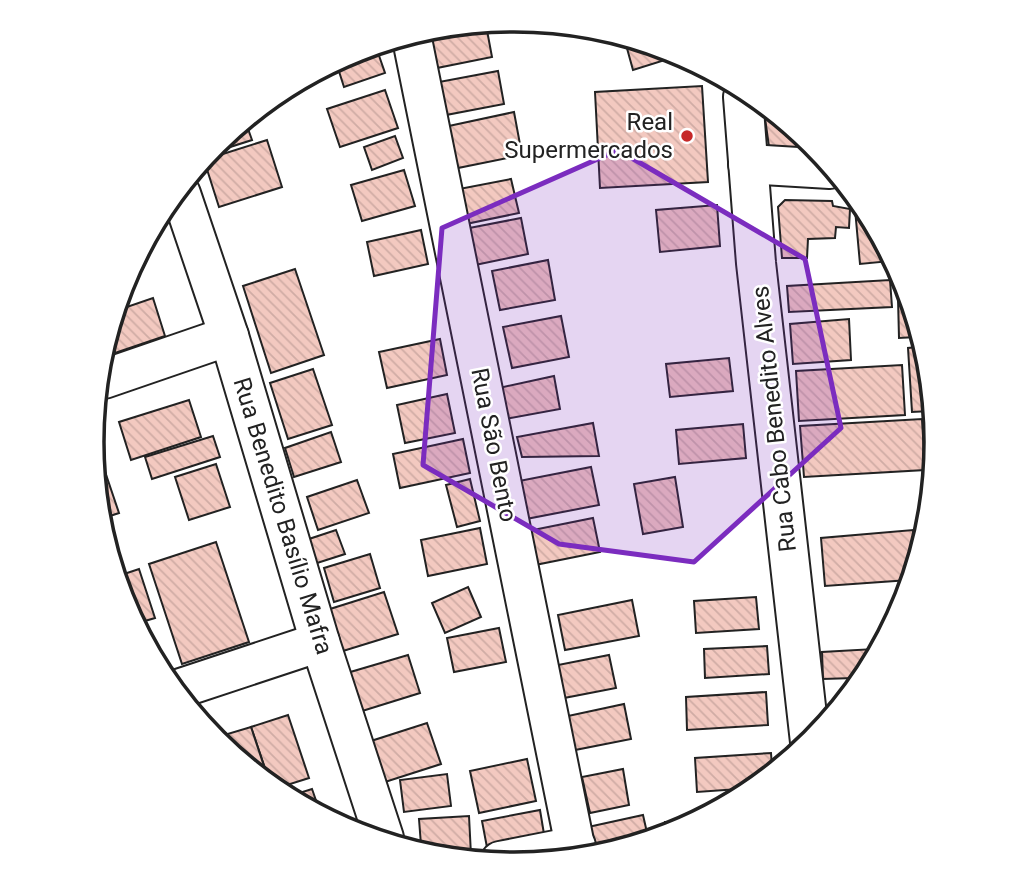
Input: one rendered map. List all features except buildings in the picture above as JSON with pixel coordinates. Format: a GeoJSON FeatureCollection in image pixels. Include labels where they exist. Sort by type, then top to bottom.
{"type":"FeatureCollection","features":[{"type":"Feature","properties":{"kind":"street","name":"Rua São Bento"},"geometry":{"type":"LineString","coordinates":[[413,44],[576,847]]}},
{"type":"Feature","properties":{"kind":"street","name":"Rua Cabo Benedito Alves"},"geometry":{"type":"LineString","coordinates":[[743,102],[758,276],[808,726]]}},
{"type":"Feature","properties":{"kind":"street"},"geometry":{"type":"LineString","coordinates":[[748,164],[819,168]]}},
{"type":"Feature","properties":{"kind":"street","name":"Rua Benedito Basílio Mafra"},"geometry":{"type":"LineString","coordinates":[[183,200],[229,336],[320,642],[381,830]]}},
{"type":"Feature","properties":{"kind":"street"},"geometry":{"type":"LineString","coordinates":[[110,377],[229,336]]}},
{"type":"Feature","properties":{"kind":"street"},"geometry":{"type":"LineString","coordinates":[[186,686],[320,642]]}},
{"type":"Feature","properties":{"kind":"highlighted area"},"geometry":{"type":"Polygon","coordinates":[[[618,150],[805,259],[841,428],[694,562],[559,544],[423,465],[442,228],[618,150]]]}},
{"type":"Feature","properties":{"kind":"place","name":"Real Supermercados"},"geometry":{"type":"Point","coordinates":[687,136]}}]}
